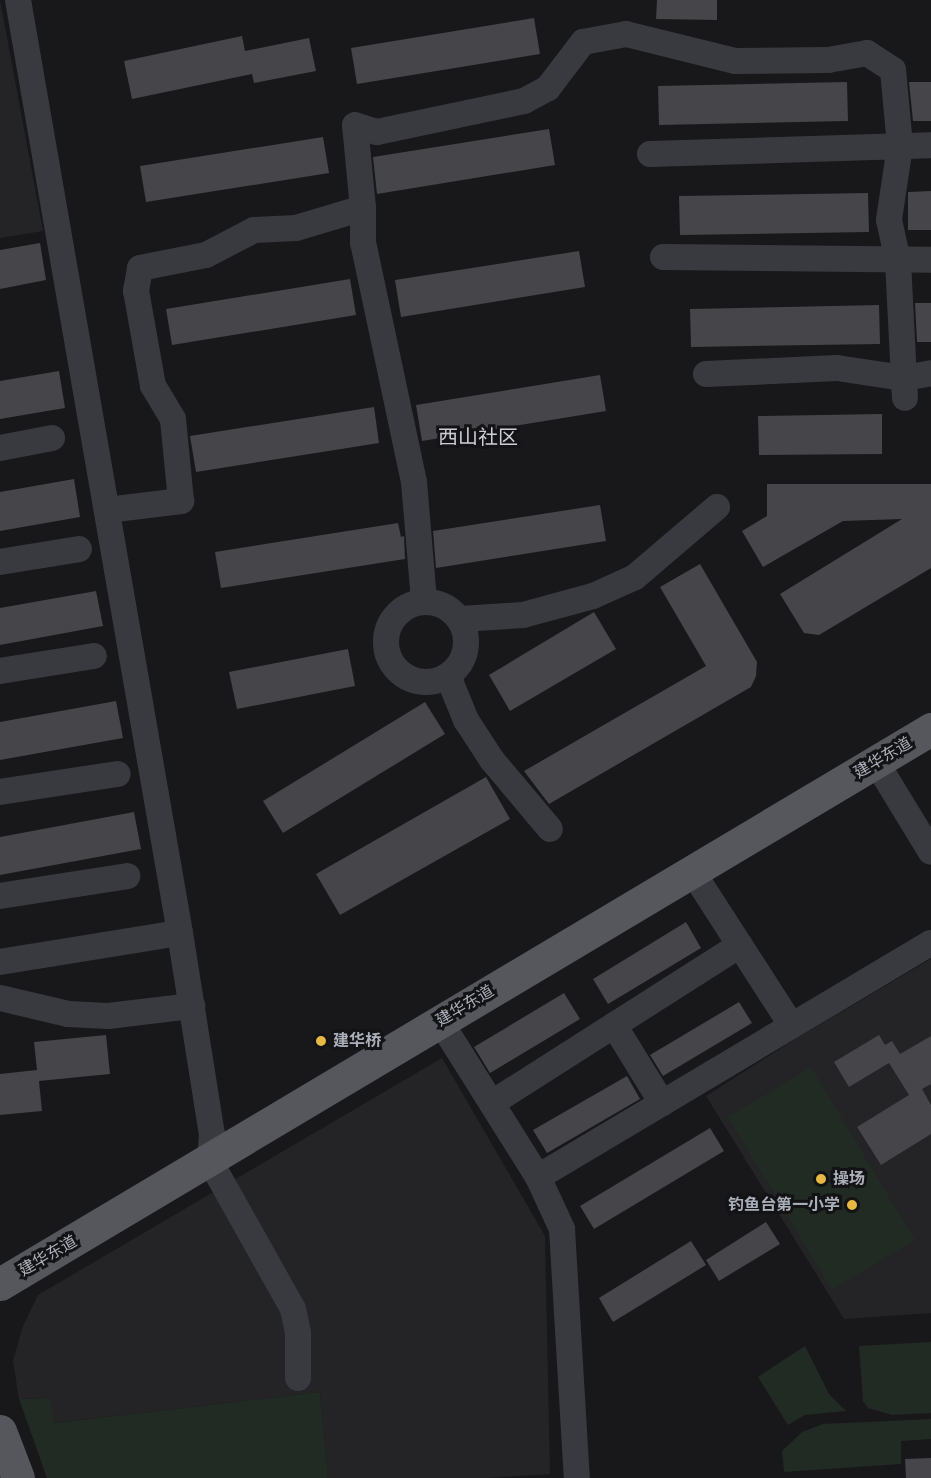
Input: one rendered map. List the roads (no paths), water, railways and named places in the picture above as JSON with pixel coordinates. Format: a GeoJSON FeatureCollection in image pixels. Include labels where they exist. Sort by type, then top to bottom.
{"type":"FeatureCollection","features":[{"type":"Feature","properties":{"kind":"main road","name":"建华东道"},"geometry":{"type":"LineString","coordinates":[[0,1284],[211,1147],[931,706]]}},
{"type":"Feature","properties":{"kind":"main road","name":"建华东道"},"geometry":{"type":"LineString","coordinates":[[0,1258],[211,1147],[440,1021],[931,729]]}},
{"type":"Feature","properties":{"kind":"main road"},"geometry":{"type":"LineString","coordinates":[[0,1431],[18,1478]]}},
{"type":"Feature","properties":{"kind":"street"},"geometry":{"type":"LineString","coordinates":[[18,0],[180,933],[211,1147],[293,1309],[298,1333],[298,1378]]}},
{"type":"Feature","properties":{"kind":"street"},"geometry":{"type":"LineString","coordinates":[[424,601],[414,482],[363,243],[363,208],[355,125],[377,132],[524,101],[548,88],[583,42],[626,34],[735,61],[828,60],[867,53],[893,70],[900,146],[889,220],[898,261],[904,388]]}},
{"type":"Feature","properties":{"kind":"street"},"geometry":{"type":"LineString","coordinates":[[650,154],[931,145]]}},
{"type":"Feature","properties":{"kind":"street"},"geometry":{"type":"LineString","coordinates":[[107,510],[181,501],[173,419],[153,386],[147,354],[136,291],[140,268],[206,255],[254,230],[296,228],[363,208]]}},
{"type":"Feature","properties":{"kind":"street"},"geometry":{"type":"LineString","coordinates":[[663,256],[931,260]]}},
{"type":"Feature","properties":{"kind":"street"},"geometry":{"type":"LineString","coordinates":[[706,374],[837,369],[904,388],[931,373]]}},
{"type":"Feature","properties":{"kind":"street"},"geometry":{"type":"LineString","coordinates":[[0,448],[52,438]]}},
{"type":"Feature","properties":{"kind":"street"},"geometry":{"type":"LineString","coordinates":[[460,619],[523,615],[593,596],[634,577],[717,507]]}},
{"type":"Feature","properties":{"kind":"street"},"geometry":{"type":"LineString","coordinates":[[0,562],[79,549]]}},
{"type":"Feature","properties":{"kind":"street"},"geometry":{"type":"LineString","coordinates":[[424,601],[438,603],[450,609],[460,619],[467,644],[458,667],[448,676],[435,681],[409,679],[394,666],[386,647],[386,634],[391,621],[411,604],[424,601]]}},
{"type":"Feature","properties":{"kind":"street"},"geometry":{"type":"LineString","coordinates":[[0,671],[94,656]]}},
{"type":"Feature","properties":{"kind":"street"},"geometry":{"type":"LineString","coordinates":[[448,676],[466,720],[492,760],[550,829]]}},
{"type":"Feature","properties":{"kind":"street"},"geometry":{"type":"LineString","coordinates":[[876,762],[929,843]]}},
{"type":"Feature","properties":{"kind":"street"},"geometry":{"type":"LineString","coordinates":[[0,792],[118,774]]}},
{"type":"Feature","properties":{"kind":"street"},"geometry":{"type":"LineString","coordinates":[[692,871],[792,1026]]}},
{"type":"Feature","properties":{"kind":"street"},"geometry":{"type":"LineString","coordinates":[[0,896],[127,876]]}},
{"type":"Feature","properties":{"kind":"street"},"geometry":{"type":"LineString","coordinates":[[0,962],[180,933]]}},
{"type":"Feature","properties":{"kind":"street"},"geometry":{"type":"LineString","coordinates":[[538,1177],[931,944]]}},
{"type":"Feature","properties":{"kind":"street"},"geometry":{"type":"LineString","coordinates":[[492,1103],[740,945]]}},
{"type":"Feature","properties":{"kind":"street"},"geometry":{"type":"LineString","coordinates":[[0,998],[68,1014],[108,1016],[192,1006]]}},
{"type":"Feature","properties":{"kind":"street"},"geometry":{"type":"LineString","coordinates":[[440,1021],[538,1177],[562,1229],[577,1478]]}},
{"type":"Feature","properties":{"kind":"street"},"geometry":{"type":"LineString","coordinates":[[614,1025],[662,1104]]}},
{"type":"Feature","properties":{"kind":"place","name":"建华桥"},"geometry":{"type":"Point","coordinates":[321,1041]}},
{"type":"Feature","properties":{"kind":"place","name":"操场"},"geometry":{"type":"Point","coordinates":[821,1179]}},
{"type":"Feature","properties":{"kind":"place","name":"钓鱼台第一小学"},"geometry":{"type":"Point","coordinates":[852,1205]}},
{"type":"Feature","properties":{"kind":"district","name":"西山社区"},"geometry":{"type":"Point","coordinates":[478,437]}}]}
